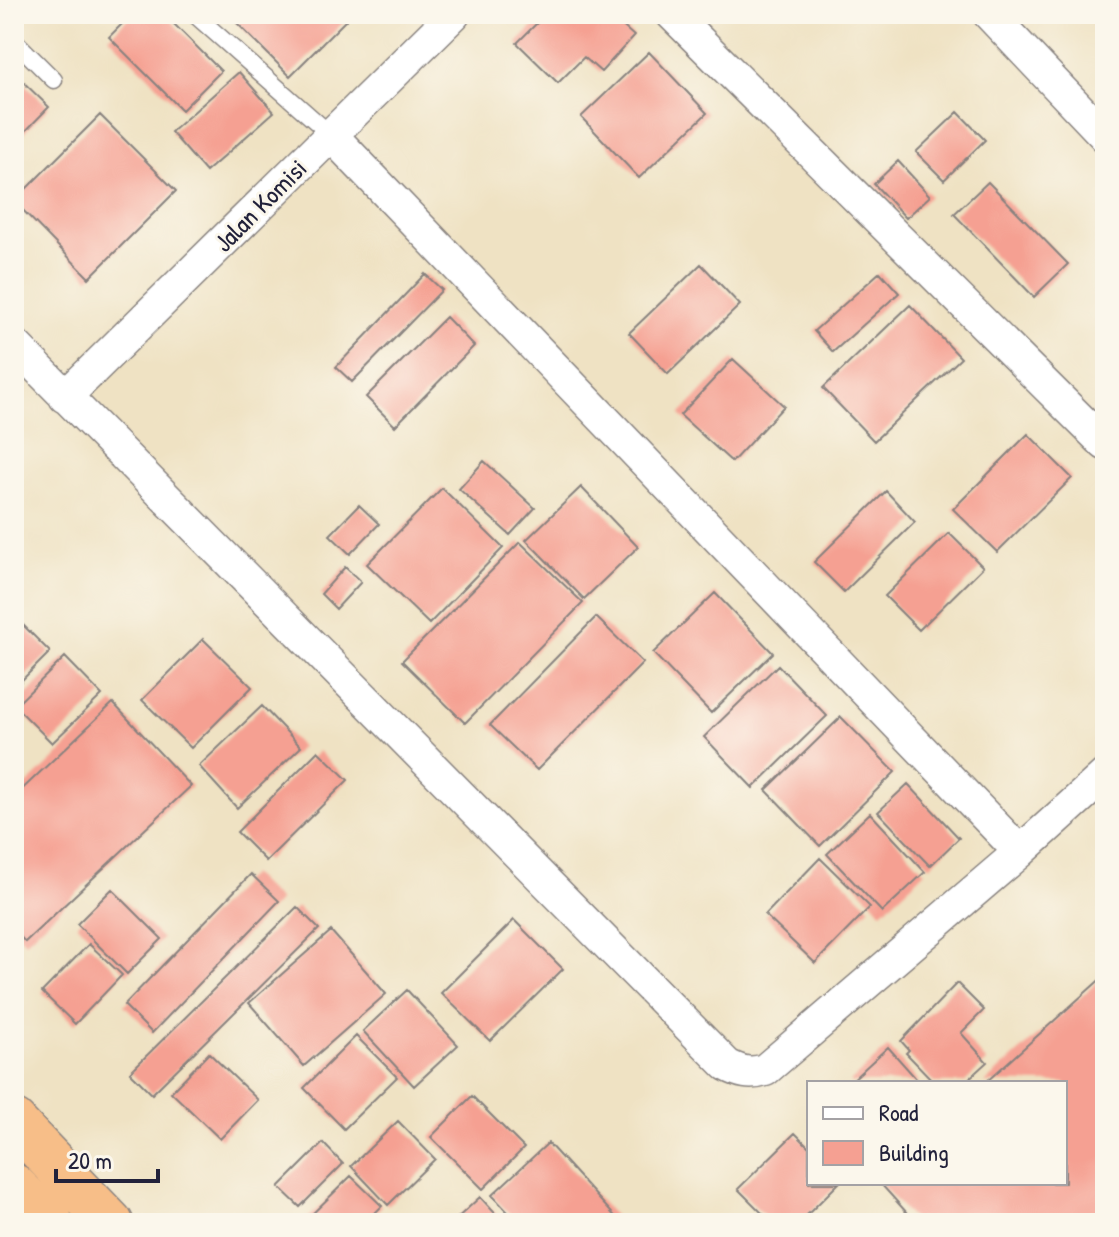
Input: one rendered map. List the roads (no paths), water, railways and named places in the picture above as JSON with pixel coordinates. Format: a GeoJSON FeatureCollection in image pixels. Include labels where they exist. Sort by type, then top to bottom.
{"type":"FeatureCollection","features":[{"type":"Feature","properties":{"kind":"highway"},"geometry":{"type":"LineString","coordinates":[[14,1122],[111,1223]]}},
{"type":"Feature","properties":{"kind":"highway"},"geometry":{"type":"LineString","coordinates":[[14,1186],[51,1223]]}},
{"type":"Feature","properties":{"kind":"street","name":"Jalan Komisi"},"geometry":{"type":"LineString","coordinates":[[65,397],[454,14]]}},
{"type":"Feature","properties":{"kind":"street"},"geometry":{"type":"LineString","coordinates":[[672,14],[1105,444]]}},
{"type":"Feature","properties":{"kind":"street"},"geometry":{"type":"LineString","coordinates":[[989,14],[1105,136]]}},
{"type":"Feature","properties":{"kind":"street"},"geometry":{"type":"LineString","coordinates":[[331,135],[1020,852]]}},
{"type":"Feature","properties":{"kind":"street"},"geometry":{"type":"LineString","coordinates":[[14,344],[727,1065],[738,1071],[749,1074],[765,1070],[1020,852],[1105,775]]}},
{"type":"Feature","properties":{"kind":"lane"},"geometry":{"type":"LineString","coordinates":[[194,14],[331,135]]}},
{"type":"Feature","properties":{"kind":"lane"},"geometry":{"type":"LineString","coordinates":[[14,40],[54,80]]}}]}
